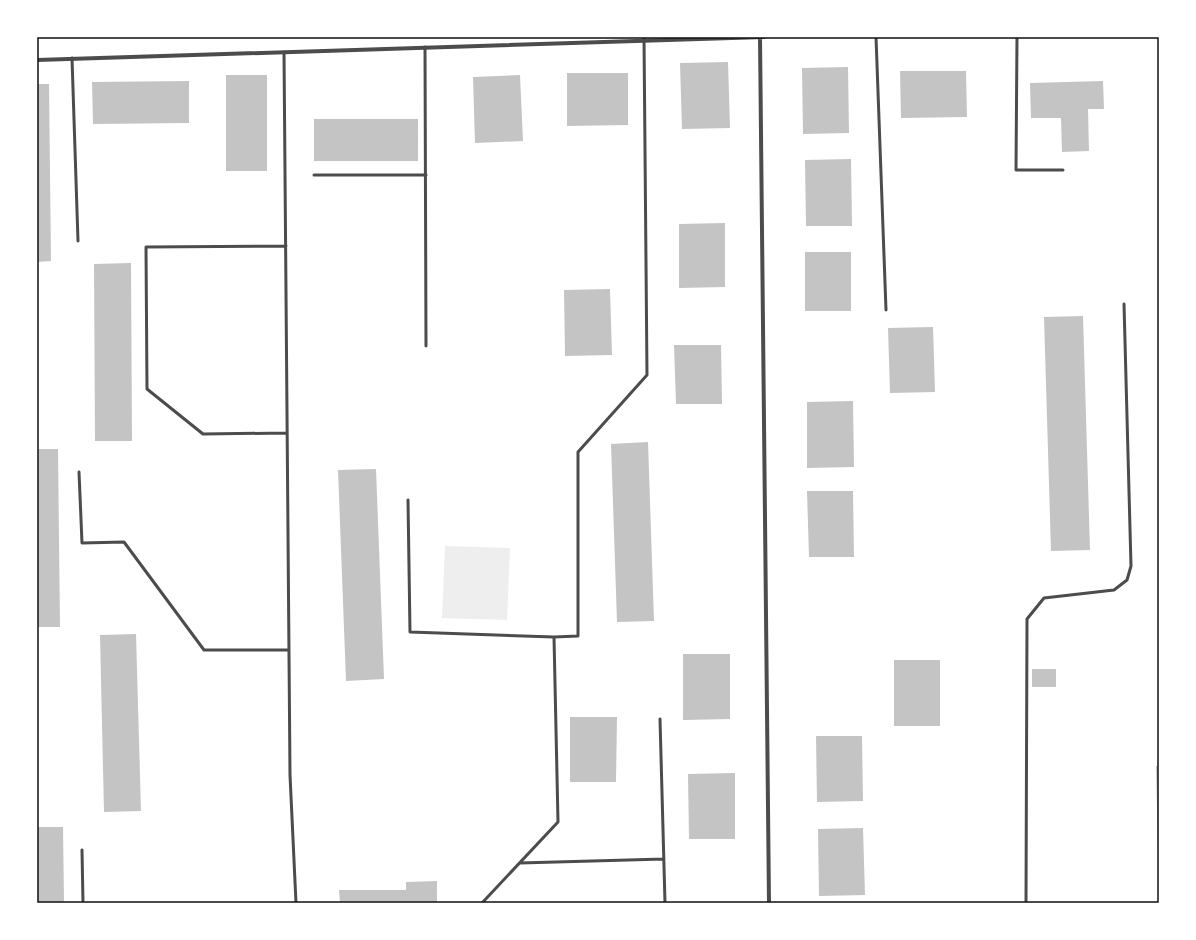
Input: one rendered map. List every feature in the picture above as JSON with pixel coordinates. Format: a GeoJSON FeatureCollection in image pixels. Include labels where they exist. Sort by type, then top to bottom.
{"type":"FeatureCollection","features":[{"type":"Feature","properties":{"kind":"street"},"geometry":{"type":"LineString","coordinates":[[760,37],[769,903]]}},
{"type":"Feature","properties":{"kind":"street"},"geometry":{"type":"LineString","coordinates":[[37,60],[644,39],[764,37]]}},
{"type":"Feature","properties":{"kind":"lane"},"geometry":{"type":"LineString","coordinates":[[876,37],[886,310]]}},
{"type":"Feature","properties":{"kind":"lane"},"geometry":{"type":"LineString","coordinates":[[1017,37],[1016,170],[1063,170]]}},
{"type":"Feature","properties":{"kind":"lane"},"geometry":{"type":"LineString","coordinates":[[408,500],[410,632],[554,637],[578,636],[578,452],[647,375],[644,39]]}},
{"type":"Feature","properties":{"kind":"lane"},"geometry":{"type":"LineString","coordinates":[[425,47],[426,346]]}},
{"type":"Feature","properties":{"kind":"lane"},"geometry":{"type":"LineString","coordinates":[[284,52],[290,775],[296,903]]}},
{"type":"Feature","properties":{"kind":"lane"},"geometry":{"type":"LineString","coordinates":[[72,58],[78,241]]}},
{"type":"Feature","properties":{"kind":"lane"},"geometry":{"type":"LineString","coordinates":[[314,175],[426,175]]}},
{"type":"Feature","properties":{"kind":"lane"},"geometry":{"type":"LineString","coordinates":[[286,246],[146,247],[147,389],[203,434],[287,433]]}},
{"type":"Feature","properties":{"kind":"lane"},"geometry":{"type":"LineString","coordinates":[[1026,903],[1027,619],[1044,598],[1114,590],[1127,580],[1131,566],[1124,304]]}},
{"type":"Feature","properties":{"kind":"lane"},"geometry":{"type":"LineString","coordinates":[[79,472],[82,543],[124,542],[204,650],[289,650]]}},
{"type":"Feature","properties":{"kind":"lane"},"geometry":{"type":"LineString","coordinates":[[482,903],[558,822],[554,637]]}},
{"type":"Feature","properties":{"kind":"lane"},"geometry":{"type":"LineString","coordinates":[[660,719],[665,903]]}},
{"type":"Feature","properties":{"kind":"lane"},"geometry":{"type":"LineString","coordinates":[[82,850],[83,903]]}},
{"type":"Feature","properties":{"kind":"lane"},"geometry":{"type":"LineString","coordinates":[[520,863],[664,859]]}},
{"type":"Feature","properties":{"kind":"shaded area"},"geometry":{"type":"Polygon","coordinates":[[[445,546],[510,548],[507,620],[442,618],[445,546]]]}},
{"type":"Feature","properties":{"kind":"building"},"geometry":{"type":"Polygon","coordinates":[[[728,62],[730,128],[682,129],[680,63],[728,62]]]}},
{"type":"Feature","properties":{"kind":"building"},"geometry":{"type":"Polygon","coordinates":[[[848,67],[849,133],[803,134],[802,68],[848,67]]]}},
{"type":"Feature","properties":{"kind":"building"},"geometry":{"type":"Polygon","coordinates":[[[900,71],[966,71],[967,117],[901,118],[900,71]]]}},
{"type":"Feature","properties":{"kind":"building"},"geometry":{"type":"Polygon","coordinates":[[[567,73],[628,73],[628,125],[567,126],[567,73]]]}},
{"type":"Feature","properties":{"kind":"building"},"geometry":{"type":"Polygon","coordinates":[[[226,75],[267,75],[267,171],[226,171],[226,75]]]}},
{"type":"Feature","properties":{"kind":"building"},"geometry":{"type":"Polygon","coordinates":[[[520,75],[523,141],[475,143],[473,77],[520,75]]]}},
{"type":"Feature","properties":{"kind":"building"},"geometry":{"type":"Polygon","coordinates":[[[189,81],[189,123],[93,124],[92,82],[189,81]]]}},
{"type":"Feature","properties":{"kind":"building"},"geometry":{"type":"Polygon","coordinates":[[[1103,81],[1104,109],[1088,109],[1089,151],[1062,152],[1061,118],[1031,118],[1030,83],[1103,81]]]}},
{"type":"Feature","properties":{"kind":"building"},"geometry":{"type":"Polygon","coordinates":[[[37,84],[49,84],[51,261],[37,262],[37,84]]]}},
{"type":"Feature","properties":{"kind":"building"},"geometry":{"type":"Polygon","coordinates":[[[314,119],[418,119],[418,161],[314,161],[314,119]]]}},
{"type":"Feature","properties":{"kind":"building"},"geometry":{"type":"Polygon","coordinates":[[[851,159],[852,226],[806,226],[805,160],[851,159]]]}},
{"type":"Feature","properties":{"kind":"building"},"geometry":{"type":"Polygon","coordinates":[[[725,223],[725,287],[679,288],[679,224],[725,223]]]}},
{"type":"Feature","properties":{"kind":"building"},"geometry":{"type":"Polygon","coordinates":[[[805,252],[851,252],[851,311],[805,311],[805,252]]]}},
{"type":"Feature","properties":{"kind":"building"},"geometry":{"type":"Polygon","coordinates":[[[131,263],[132,441],[95,441],[94,264],[131,263]]]}},
{"type":"Feature","properties":{"kind":"building"},"geometry":{"type":"Polygon","coordinates":[[[610,289],[612,355],[565,356],[564,290],[610,289]]]}},
{"type":"Feature","properties":{"kind":"building"},"geometry":{"type":"Polygon","coordinates":[[[1083,316],[1090,550],[1051,551],[1044,317],[1083,316]]]}},
{"type":"Feature","properties":{"kind":"building"},"geometry":{"type":"Polygon","coordinates":[[[933,327],[935,392],[890,393],[888,328],[933,327]]]}},
{"type":"Feature","properties":{"kind":"building"},"geometry":{"type":"Polygon","coordinates":[[[674,345],[721,345],[722,404],[676,404],[674,345]]]}},
{"type":"Feature","properties":{"kind":"building"},"geometry":{"type":"Polygon","coordinates":[[[853,401],[854,467],[807,468],[807,402],[853,401]]]}},
{"type":"Feature","properties":{"kind":"building"},"geometry":{"type":"Polygon","coordinates":[[[648,442],[654,621],[617,622],[611,444],[648,442]]]}},
{"type":"Feature","properties":{"kind":"building"},"geometry":{"type":"Polygon","coordinates":[[[37,449],[58,449],[60,627],[37,627],[37,449]]]}},
{"type":"Feature","properties":{"kind":"building"},"geometry":{"type":"Polygon","coordinates":[[[376,469],[384,679],[346,681],[338,470],[376,469]]]}},
{"type":"Feature","properties":{"kind":"building"},"geometry":{"type":"Polygon","coordinates":[[[807,491],[853,491],[854,557],[809,557],[807,491]]]}},
{"type":"Feature","properties":{"kind":"building"},"geometry":{"type":"Polygon","coordinates":[[[136,634],[141,811],[104,812],[100,635],[136,634]]]}},
{"type":"Feature","properties":{"kind":"building"},"geometry":{"type":"Polygon","coordinates":[[[683,654],[730,654],[730,719],[683,720],[683,654]]]}},
{"type":"Feature","properties":{"kind":"building"},"geometry":{"type":"Polygon","coordinates":[[[894,660],[940,660],[940,726],[894,726],[894,660]]]}},
{"type":"Feature","properties":{"kind":"building"},"geometry":{"type":"Polygon","coordinates":[[[1032,669],[1056,669],[1056,687],[1032,687],[1032,669]]]}},
{"type":"Feature","properties":{"kind":"building"},"geometry":{"type":"Polygon","coordinates":[[[570,717],[617,717],[616,782],[570,782],[570,717]]]}},
{"type":"Feature","properties":{"kind":"building"},"geometry":{"type":"Polygon","coordinates":[[[816,736],[862,736],[863,801],[817,802],[816,736]]]}},
{"type":"Feature","properties":{"kind":"building"},"geometry":{"type":"Polygon","coordinates":[[[1156,766],[1159,766],[1159,850],[1158,850],[1156,766]]]}},
{"type":"Feature","properties":{"kind":"building"},"geometry":{"type":"Polygon","coordinates":[[[735,773],[735,839],[689,839],[688,774],[735,773]]]}},
{"type":"Feature","properties":{"kind":"building"},"geometry":{"type":"Polygon","coordinates":[[[37,827],[63,827],[64,903],[37,903],[37,827]]]}},
{"type":"Feature","properties":{"kind":"building"},"geometry":{"type":"Polygon","coordinates":[[[863,828],[865,895],[819,896],[818,829],[863,828]]]}},
{"type":"Feature","properties":{"kind":"building"},"geometry":{"type":"Polygon","coordinates":[[[437,881],[437,903],[340,903],[339,890],[406,890],[406,882],[437,881]]]}}]}
